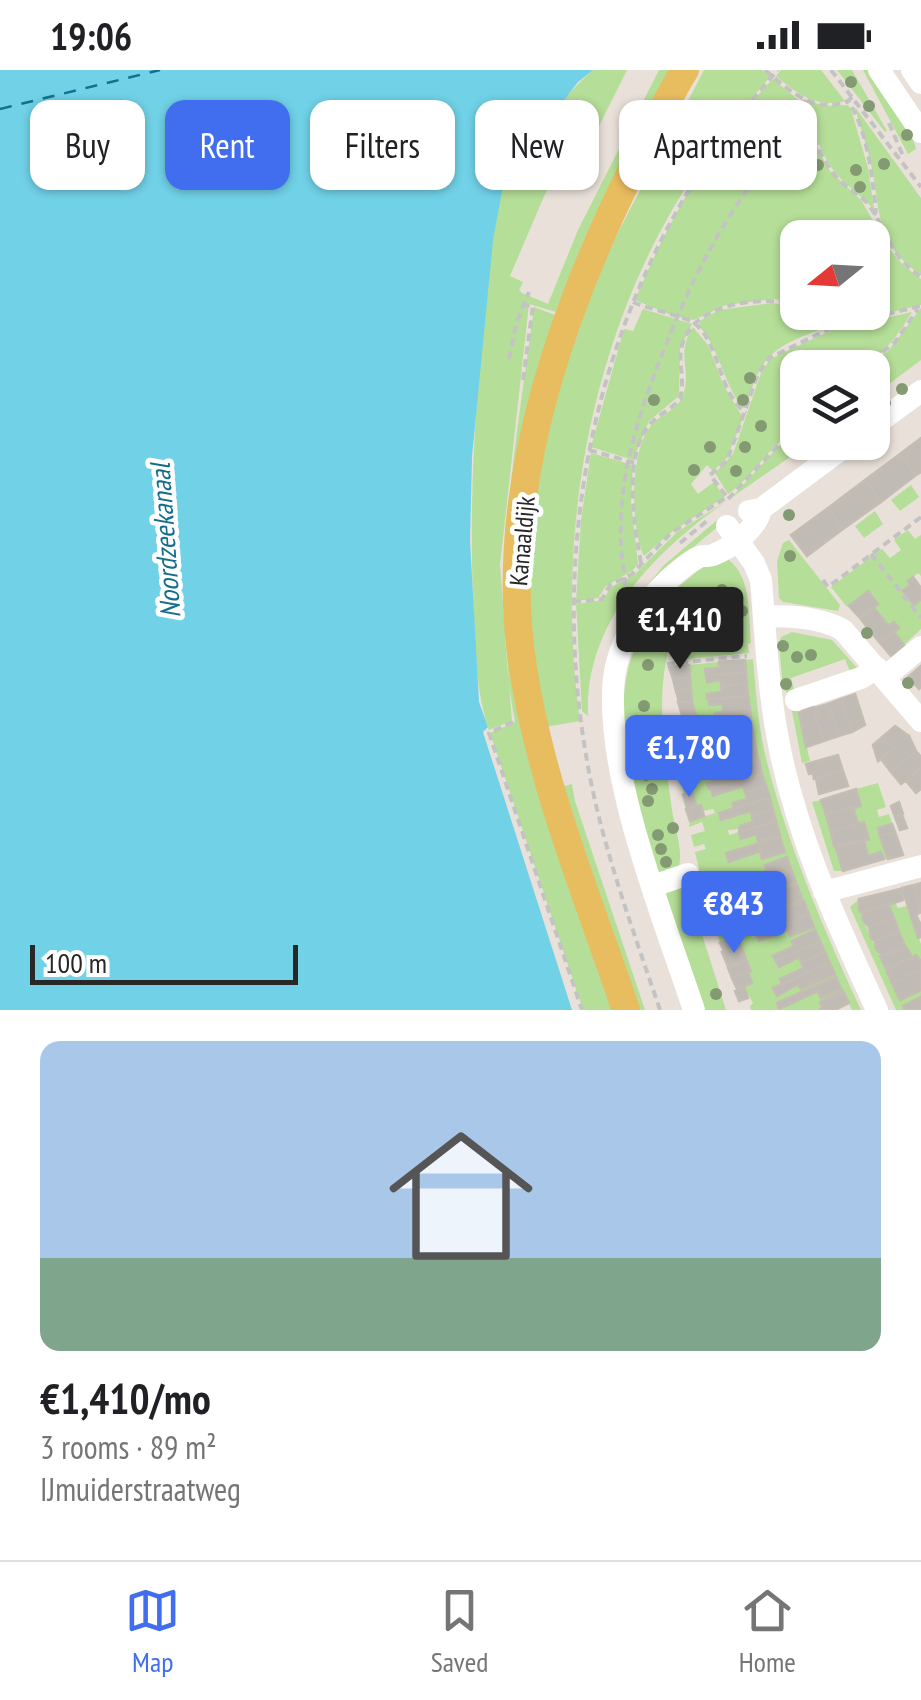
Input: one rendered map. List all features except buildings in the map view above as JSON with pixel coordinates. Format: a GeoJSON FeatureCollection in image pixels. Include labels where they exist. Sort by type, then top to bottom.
{"type":"FeatureCollection","features":[{"type":"Feature","properties":{"kind":"main road","name":"Kanaaldijk"},"geometry":{"type":"LineString","coordinates":[[626,1010],[539,744],[522,664],[517,587],[525,496],[553,360],[600,233],[680,75]]}},
{"type":"Feature","properties":{"kind":"street"},"geometry":{"type":"LineString","coordinates":[[879,70],[921,132]]}},
{"type":"Feature","properties":{"kind":"street"},"geometry":{"type":"LineString","coordinates":[[912,70],[921,83]]}},
{"type":"Feature","properties":{"kind":"street"},"geometry":{"type":"LineString","coordinates":[[890,414],[921,391]]}},
{"type":"Feature","properties":{"kind":"street"},"geometry":{"type":"LineString","coordinates":[[728,521],[759,520],[753,502],[822,460]]}},
{"type":"Feature","properties":{"kind":"street"},"geometry":{"type":"LineString","coordinates":[[694,1010],[632,815],[614,712],[614,678],[631,608],[700,556],[712,556],[728,521]]}},
{"type":"Feature","properties":{"kind":"street"},"geometry":{"type":"LineString","coordinates":[[728,521],[758,570],[783,762],[824,892],[877,1010]]}},
{"type":"Feature","properties":{"kind":"street"},"geometry":{"type":"LineString","coordinates":[[764,616],[830,623],[849,635],[921,721]]}},
{"type":"Feature","properties":{"kind":"street"},"geometry":{"type":"LineString","coordinates":[[796,700],[881,672],[921,647]]}},
{"type":"Feature","properties":{"kind":"street"},"geometry":{"type":"LineString","coordinates":[[824,892],[921,866]]}},
{"type":"Feature","properties":{"kind":"street"},"geometry":{"type":"LineString","coordinates":[[654,886],[688,874]]}},
{"type":"Feature","properties":{"kind":"path"},"geometry":{"type":"LineString","coordinates":[[766,70],[804,100]]}},
{"type":"Feature","properties":{"kind":"path"},"geometry":{"type":"LineString","coordinates":[[660,1010],[602,828],[586,757],[577,687],[573,602],[582,486],[617,344],[649,262],[686,192],[720,140],[778,70]]}},
{"type":"Feature","properties":{"kind":"path"},"geometry":{"type":"LineString","coordinates":[[832,70],[850,99],[921,187]]}},
{"type":"Feature","properties":{"kind":"path"},"geometry":{"type":"LineString","coordinates":[[817,102],[837,106],[850,99]]}},
{"type":"Feature","properties":{"kind":"path"},"geometry":{"type":"LineString","coordinates":[[850,99],[871,174],[874,215]]}},
{"type":"Feature","properties":{"kind":"path"},"geometry":{"type":"LineString","coordinates":[[817,143],[827,164],[868,204],[892,249],[921,277]]}},
{"type":"Feature","properties":{"kind":"path"},"geometry":{"type":"LineString","coordinates":[[631,608],[624,578],[622,490],[636,420],[676,318],[716,235],[748,190]]}},
{"type":"Feature","properties":{"kind":"path"},"geometry":{"type":"LineString","coordinates":[[509,359],[517,321],[529,292]]}},
{"type":"Feature","properties":{"kind":"path"},"geometry":{"type":"LineString","coordinates":[[632,302],[695,324],[710,345],[730,393],[746,413]]}},
{"type":"Feature","properties":{"kind":"path"},"geometry":{"type":"LineString","coordinates":[[642,563],[634,511],[635,463],[650,424],[680,398],[682,346],[695,324],[727,306],[780,302]]}},
{"type":"Feature","properties":{"kind":"path"},"geometry":{"type":"LineString","coordinates":[[890,314],[919,308]]}},
{"type":"Feature","properties":{"kind":"path"},"geometry":{"type":"LineString","coordinates":[[885,350],[919,308]]}},
{"type":"Feature","properties":{"kind":"path"},"geometry":{"type":"LineString","coordinates":[[728,521],[727,497],[710,475],[727,461],[758,374],[769,358],[827,330]]}},
{"type":"Feature","properties":{"kind":"path"},"geometry":{"type":"LineString","coordinates":[[573,602],[602,599],[610,585],[642,563],[671,534],[727,497],[780,443]]}},
{"type":"Feature","properties":{"kind":"path"},"geometry":{"type":"LineString","coordinates":[[588,450],[635,463]]}},
{"type":"Feature","properties":{"kind":"path"},"geometry":{"type":"LineString","coordinates":[[678,545],[728,521],[753,502]]}},
{"type":"Feature","properties":{"kind":"path"},"geometry":{"type":"LineString","coordinates":[[822,580],[828,587],[921,517]]}},
{"type":"Feature","properties":{"kind":"path"},"geometry":{"type":"LineString","coordinates":[[871,554],[921,618]]}},
{"type":"Feature","properties":{"kind":"path"},"geometry":{"type":"LineString","coordinates":[[631,608],[639,587]]}},
{"type":"Feature","properties":{"kind":"path"},"geometry":{"type":"LineString","coordinates":[[668,664],[768,654]]}},
{"type":"Feature","properties":{"kind":"path"},"geometry":{"type":"LineString","coordinates":[[512,722],[488,732],[582,1010]]}},
{"type":"Feature","properties":{"kind":"green space"},"geometry":{"type":"Polygon","coordinates":[[[593,70],[627,70],[599,126],[599,100],[564,100],[593,70]]]}},
{"type":"Feature","properties":{"kind":"green space"},"geometry":{"type":"Polygon","coordinates":[[[659,70],[671,70],[656,100],[644,100],[659,70]]]}},
{"type":"Feature","properties":{"kind":"green space"},"geometry":{"type":"Polygon","coordinates":[[[704,70],[762,70],[770,77],[751,100],[688,100],[704,70]]]}},
{"type":"Feature","properties":{"kind":"green space"},"geometry":{"type":"Polygon","coordinates":[[[781,70],[821,70],[845,101],[826,103],[808,98],[776,76],[781,70]]]}},
{"type":"Feature","properties":{"kind":"green space"},"geometry":{"type":"Polygon","coordinates":[[[837,70],[852,70],[887,131],[885,132],[837,70]]]}},
{"type":"Feature","properties":{"kind":"green space"},"geometry":{"type":"Polygon","coordinates":[[[863,70],[872,70],[909,125],[916,149],[908,154],[863,70]]]}},
{"type":"Feature","properties":{"kind":"green space"},"geometry":{"type":"Polygon","coordinates":[[[773,79],[798,100],[754,100],[773,79]]]}},
{"type":"Feature","properties":{"kind":"green space"},"geometry":{"type":"Polygon","coordinates":[[[817,104],[848,105],[868,168],[874,209],[839,177],[818,142],[817,104]]]}},
{"type":"Feature","properties":{"kind":"green space"},"geometry":{"type":"Polygon","coordinates":[[[855,107],[921,198],[921,275],[890,243],[890,220],[881,220],[855,107]]]}},
{"type":"Feature","properties":{"kind":"green space"},"geometry":{"type":"Polygon","coordinates":[[[817,147],[829,170],[861,200],[873,220],[780,220],[780,300],[726,305],[694,320],[635,300],[690,190],[817,190],[817,147]]]}},
{"type":"Feature","properties":{"kind":"green space"},"geometry":{"type":"Polygon","coordinates":[[[619,149],[619,174],[556,312],[529,304],[500,565],[512,721],[489,730],[477,674],[472,497],[482,337],[502,190],[547,190],[510,276],[523,282],[519,290],[522,293],[548,304],[578,230],[619,149]]]}},
{"type":"Feature","properties":{"kind":"green space"},"geometry":{"type":"Polygon","coordinates":[[[640,190],[684,190],[650,252],[623,315],[586,448],[576,516],[572,585],[580,721],[545,727],[532,654],[529,601],[538,469],[570,341],[640,190]]]}},
{"type":"Feature","properties":{"kind":"green space"},"geometry":{"type":"Polygon","coordinates":[[[890,249],[921,279],[921,305],[890,313],[890,249]]]}},
{"type":"Feature","properties":{"kind":"green space"},"geometry":{"type":"Polygon","coordinates":[[[780,304],[780,330],[820,330],[787,344],[766,360],[743,408],[699,326],[700,321],[719,310],[780,304]]]}},
{"type":"Feature","properties":{"kind":"green space"},"geometry":{"type":"Polygon","coordinates":[[[534,307],[555,315],[509,579],[617,1010],[583,1010],[490,733],[515,722],[504,618],[505,566],[513,462],[534,307]]]}},
{"type":"Feature","properties":{"kind":"green space"},"geometry":{"type":"Polygon","coordinates":[[[921,308],[921,360],[890,383],[889,350],[921,308]]]}},
{"type":"Feature","properties":{"kind":"green space"},"geometry":{"type":"Polygon","coordinates":[[[643,309],[692,324],[680,349],[679,396],[649,421],[633,460],[591,447],[624,329],[633,331],[643,309]]]}},
{"type":"Feature","properties":{"kind":"green space"},"geometry":{"type":"Polygon","coordinates":[[[912,312],[884,350],[789,350],[832,330],[890,330],[890,317],[912,312]]]}},
{"type":"Feature","properties":{"kind":"green space"},"geometry":{"type":"Polygon","coordinates":[[[693,327],[708,345],[723,384],[743,418],[727,458],[713,471],[707,465],[691,484],[698,494],[714,482],[724,497],[644,556],[634,510],[639,454],[650,427],[677,405],[683,395],[685,346],[693,327]]]}},
{"type":"Feature","properties":{"kind":"green space"},"geometry":{"type":"Polygon","coordinates":[[[780,354],[780,441],[728,494],[715,473],[733,454],[761,373],[770,359],[780,354]]]}},
{"type":"Feature","properties":{"kind":"green space"},"geometry":{"type":"Polygon","coordinates":[[[780,446],[780,460],[786,460],[731,498],[780,446]]]}},
{"type":"Feature","properties":{"kind":"green space"},"geometry":{"type":"Polygon","coordinates":[[[591,453],[633,465],[631,502],[638,564],[606,586],[598,598],[576,601],[581,520],[591,453]]]}},
{"type":"Feature","properties":{"kind":"green space"},"geometry":{"type":"Polygon","coordinates":[[[911,485],[919,497],[900,511],[891,500],[911,485]]]}},
{"type":"Feature","properties":{"kind":"green space"},"geometry":{"type":"Polygon","coordinates":[[[727,501],[675,542],[629,592],[598,650],[590,682],[588,716],[582,711],[576,604],[603,600],[611,587],[634,575],[677,532],[727,501]]]}},
{"type":"Feature","properties":{"kind":"green space"},"geometry":{"type":"Polygon","coordinates":[[[875,511],[883,524],[864,538],[855,526],[875,511]]]}},
{"type":"Feature","properties":{"kind":"green space"},"geometry":{"type":"Polygon","coordinates":[[[716,521],[721,524],[636,599],[664,565],[716,521]]]}},
{"type":"Feature","properties":{"kind":"green space"},"geometry":{"type":"Polygon","coordinates":[[[908,530],[915,539],[921,535],[921,576],[918,573],[908,581],[910,585],[903,591],[914,605],[921,599],[921,629],[904,645],[873,607],[878,603],[868,591],[847,607],[831,587],[882,549],[890,558],[901,550],[894,540],[908,530]]]}},
{"type":"Feature","properties":{"kind":"green space"},"geometry":{"type":"Polygon","coordinates":[[[789,540],[840,605],[838,611],[783,602],[779,598],[777,561],[783,543],[789,540]]]}},
{"type":"Feature","properties":{"kind":"green space"},"geometry":{"type":"Polygon","coordinates":[[[722,555],[744,582],[750,618],[749,653],[679,660],[675,650],[668,651],[663,731],[680,857],[677,872],[658,875],[632,782],[624,697],[632,658],[649,621],[679,587],[722,555]]]}},
{"type":"Feature","properties":{"kind":"green space"},"geometry":{"type":"Polygon","coordinates":[[[792,632],[832,640],[859,670],[851,674],[845,659],[791,678],[795,693],[790,695],[783,689],[779,643],[781,637],[792,632]]]}},
{"type":"Feature","properties":{"kind":"green space"},"geometry":{"type":"Polygon","coordinates":[[[753,659],[763,746],[785,823],[861,1010],[852,1010],[843,991],[820,1002],[823,1008],[819,1010],[751,1010],[753,1003],[743,986],[752,982],[736,936],[720,943],[715,924],[727,919],[719,895],[706,899],[695,852],[706,849],[704,844],[694,847],[691,835],[705,831],[702,822],[689,827],[690,821],[715,813],[713,809],[688,814],[687,808],[695,805],[683,795],[682,760],[697,757],[699,765],[728,759],[730,766],[758,758],[752,731],[727,737],[728,744],[690,752],[688,741],[704,737],[692,702],[689,665],[719,662],[719,668],[706,669],[707,682],[721,680],[722,692],[707,694],[710,705],[723,704],[726,712],[715,714],[717,727],[724,726],[726,734],[752,728],[745,660],[753,659]],[[759,761],[730,768],[732,776],[709,788],[713,796],[743,786],[747,799],[734,802],[733,809],[722,819],[750,811],[753,822],[741,825],[741,829],[728,830],[729,835],[739,832],[741,838],[756,834],[759,841],[780,835],[759,761]],[[780,837],[727,853],[729,862],[760,851],[763,858],[784,852],[780,837]],[[787,857],[766,865],[767,871],[738,882],[741,893],[772,883],[775,889],[787,857]],[[796,885],[746,905],[748,912],[770,903],[773,910],[802,899],[796,885]],[[803,901],[774,913],[776,920],[765,925],[767,932],[759,935],[757,930],[750,933],[752,937],[757,936],[759,941],[788,930],[791,936],[813,927],[803,901]],[[815,930],[792,941],[794,946],[774,955],[779,966],[799,957],[804,968],[780,979],[782,984],[774,988],[777,996],[798,984],[801,989],[835,974],[815,930]],[[836,977],[777,1003],[779,1008],[818,991],[822,997],[841,989],[836,977]]]}},
{"type":"Feature","properties":{"kind":"green space"},"geometry":{"type":"Polygon","coordinates":[[[798,709],[810,761],[802,763],[792,711],[798,709]]]}},
{"type":"Feature","properties":{"kind":"green space"},"geometry":{"type":"Polygon","coordinates":[[[878,783],[886,807],[877,810],[879,817],[889,814],[895,832],[880,836],[888,859],[881,852],[868,856],[863,822],[858,824],[853,808],[856,789],[878,783]]]}},
{"type":"Feature","properties":{"kind":"green space"},"geometry":{"type":"Polygon","coordinates":[[[572,784],[645,1010],[637,1010],[561,787],[572,784]]]}},
{"type":"Feature","properties":{"kind":"green space"},"geometry":{"type":"Polygon","coordinates":[[[821,800],[843,871],[834,871],[812,802],[821,800]]]}},
{"type":"Feature","properties":{"kind":"green space"},"geometry":{"type":"Polygon","coordinates":[[[686,884],[726,1010],[701,1010],[663,889],[686,884]]]}},
{"type":"Feature","properties":{"kind":"green space"},"geometry":{"type":"Polygon","coordinates":[[[859,899],[863,920],[900,999],[921,990],[921,997],[904,1005],[905,1010],[896,1010],[850,907],[859,899]]]}},
{"type":"Feature","properties":{"kind":"green space"},"geometry":{"type":"Polygon","coordinates":[[[895,902],[898,908],[907,906],[921,944],[921,961],[909,952],[900,937],[888,904],[895,902]]]}},
{"type":"Feature","properties":{"kind":"water","name":"Noordzeekanaal"},"geometry":{"type":"Polygon","coordinates":[[[0,70],[593,70],[564,100],[475,100],[475,190],[502,190],[493,240],[472,457],[470,541],[479,702],[488,727],[483,732],[572,1010],[0,1010],[0,70]]]}},
{"type":"Feature","properties":{"kind":"ferry route"},"geometry":{"type":"LineString","coordinates":[[0,109],[160,70]]}}]}
